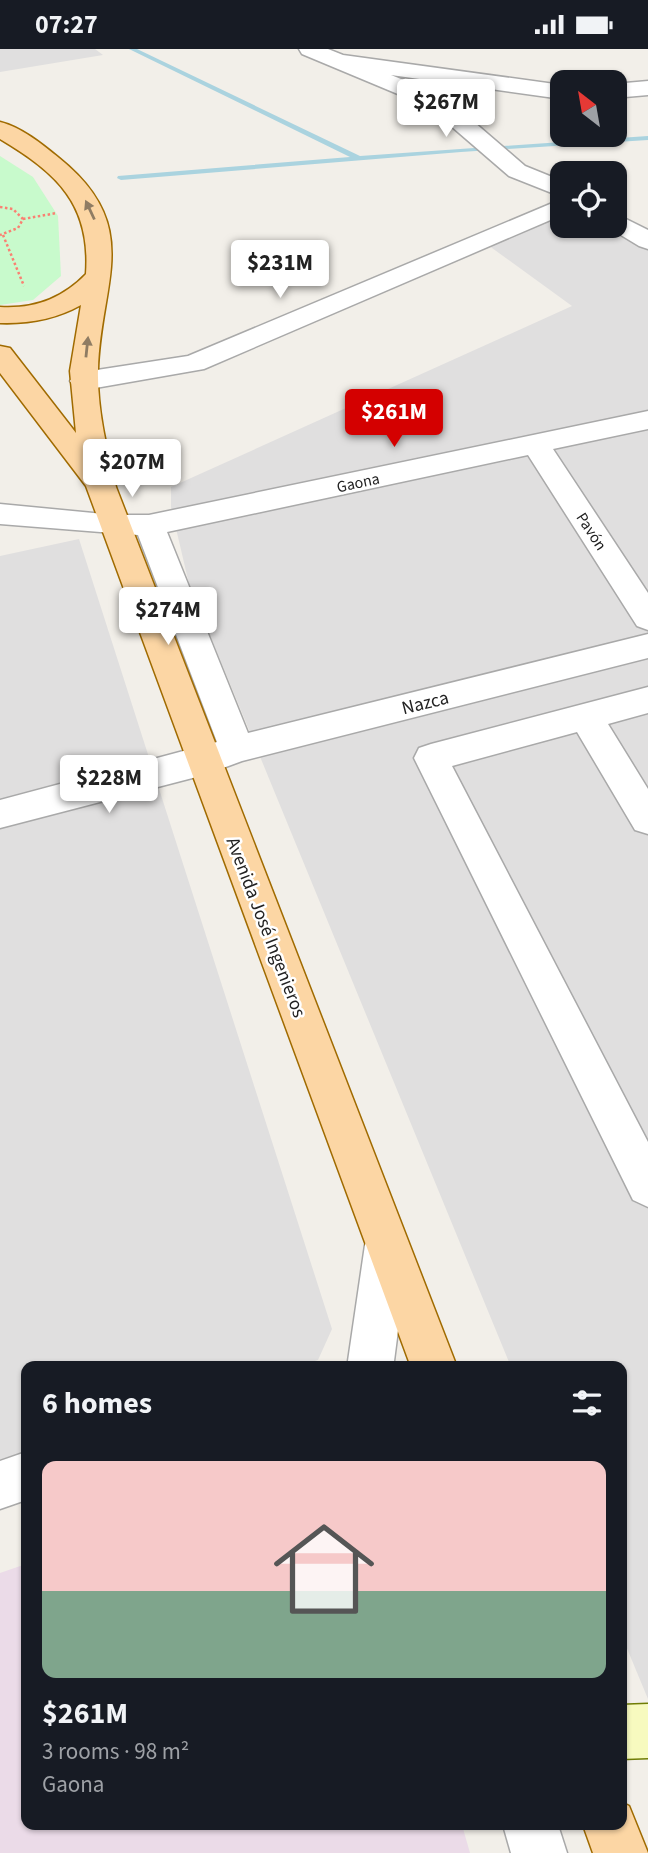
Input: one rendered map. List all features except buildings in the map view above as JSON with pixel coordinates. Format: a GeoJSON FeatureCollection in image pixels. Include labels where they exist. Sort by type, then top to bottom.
{"type":"FeatureCollection","features":[{"type":"Feature","properties":{"kind":"main road","name":"Avenida José Ingenieros"},"geometry":{"type":"LineString","coordinates":[[7,136],[62,171],[90,208],[100,241],[99,276],[91,312],[85,381],[86,412],[101,487]]}},
{"type":"Feature","properties":{"kind":"main road"},"geometry":{"type":"LineString","coordinates":[[0,315],[36,313],[64,304],[86,292],[99,276]]}},
{"type":"Feature","properties":{"kind":"main road","name":"Avenida José Ingenieros"},"geometry":{"type":"LineString","coordinates":[[0,354],[132,525],[204,761],[432,1361]]}},
{"type":"Feature","properties":{"kind":"main road"},"geometry":{"type":"LineString","coordinates":[[612,1830],[621,1853]]}},
{"type":"Feature","properties":{"kind":"street"},"geometry":{"type":"LineString","coordinates":[[310,49],[433,103],[452,115],[517,171],[550,185]]}},
{"type":"Feature","properties":{"kind":"street"},"geometry":{"type":"LineString","coordinates":[[338,61],[550,90]]}},
{"type":"Feature","properties":{"kind":"street"},"geometry":{"type":"LineString","coordinates":[[627,90],[648,88]]}},
{"type":"Feature","properties":{"kind":"street"},"geometry":{"type":"LineString","coordinates":[[497,156],[505,184]]}},
{"type":"Feature","properties":{"kind":"street"},"geometry":{"type":"LineString","coordinates":[[481,240],[498,211]]}},
{"type":"Feature","properties":{"kind":"street"},"geometry":{"type":"LineString","coordinates":[[85,381],[194,363],[550,211]]}},
{"type":"Feature","properties":{"kind":"street"},"geometry":{"type":"LineString","coordinates":[[627,228],[648,241]]}},
{"type":"Feature","properties":{"kind":"street","name":"Gaona"},"geometry":{"type":"LineString","coordinates":[[0,514],[132,525],[536,445],[648,420]]}},
{"type":"Feature","properties":{"kind":"street","name":"Pavón"},"geometry":{"type":"LineString","coordinates":[[536,445],[648,618]]}},
{"type":"Feature","properties":{"kind":"street"},"geometry":{"type":"LineString","coordinates":[[132,525],[237,748]]}},
{"type":"Feature","properties":{"kind":"street","name":"Nazca"},"geometry":{"type":"LineString","coordinates":[[0,814],[204,761],[237,748],[648,646]]}},
{"type":"Feature","properties":{"kind":"street"},"geometry":{"type":"LineString","coordinates":[[648,700],[431,758],[648,1186]]}},
{"type":"Feature","properties":{"kind":"street"},"geometry":{"type":"LineString","coordinates":[[586,717],[648,820]]}},
{"type":"Feature","properties":{"kind":"street"},"geometry":{"type":"LineString","coordinates":[[367,1361],[387,1245]]}},
{"type":"Feature","properties":{"kind":"street"},"geometry":{"type":"LineString","coordinates":[[0,1485],[21,1478]]}},
{"type":"Feature","properties":{"kind":"street"},"geometry":{"type":"LineString","coordinates":[[627,1732],[648,1731]]}},
{"type":"Feature","properties":{"kind":"street"},"geometry":{"type":"LineString","coordinates":[[532,1830],[539,1853]]}},
{"type":"Feature","properties":{"kind":"path"},"geometry":{"type":"LineString","coordinates":[[0,207],[13,209],[23,219],[18,228],[1,235],[36,313]]}},
{"type":"Feature","properties":{"kind":"shaded area"},"geometry":{"type":"Polygon","coordinates":[[[0,49],[95,49],[103,55],[0,72],[0,49]]]}},
{"type":"Feature","properties":{"kind":"shaded area"},"geometry":{"type":"Polygon","coordinates":[[[550,211],[550,238],[627,238],[627,232],[648,241],[648,1699],[627,1648],[627,1361],[509,1361],[189,584],[171,507],[171,487],[572,306],[481,240],[550,211]]]}},
{"type":"Feature","properties":{"kind":"shaded area"},"geometry":{"type":"Polygon","coordinates":[[[79,539],[332,1329],[318,1360],[315,1361],[21,1361],[21,1454],[0,1460],[0,556],[79,539]]]}},
{"type":"Feature","properties":{"kind":"shaded area"},"geometry":{"type":"Polygon","coordinates":[[[21,1566],[21,1830],[463,1830],[470,1853],[0,1853],[0,1573],[21,1566]]]}},
{"type":"Feature","properties":{"kind":"green space"},"geometry":{"type":"Polygon","coordinates":[[[0,156],[33,177],[58,216],[61,276],[33,300],[0,305],[0,156]]]}},
{"type":"Feature","properties":{"kind":"waterway"},"geometry":{"type":"LineString","coordinates":[[132,49],[358,158]]}},
{"type":"Feature","properties":{"kind":"waterway"},"geometry":{"type":"LineString","coordinates":[[121,178],[461,150],[648,138]]}}]}
